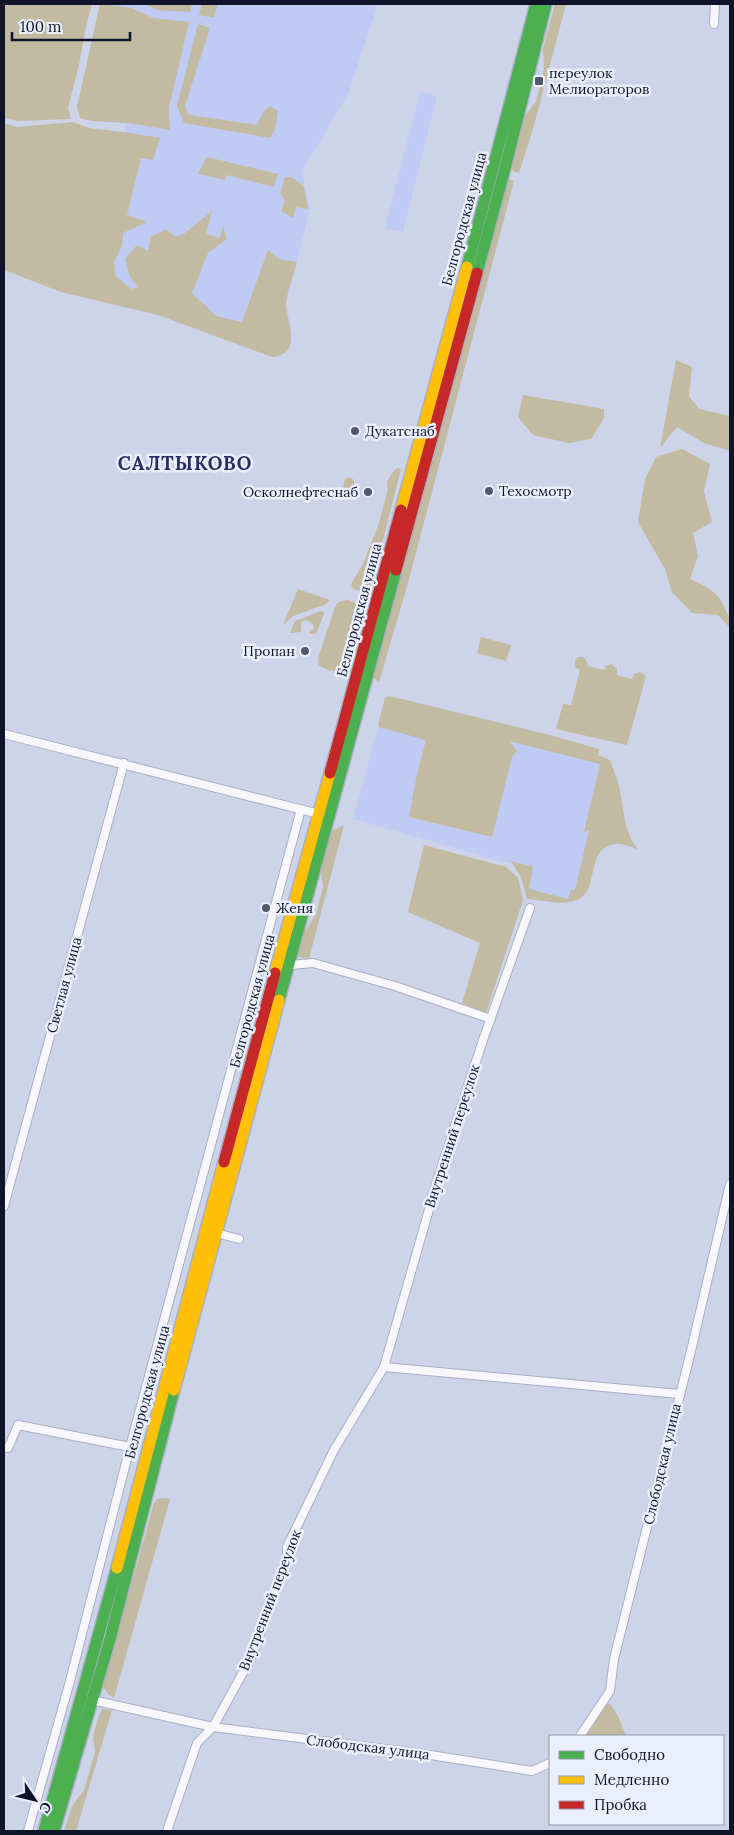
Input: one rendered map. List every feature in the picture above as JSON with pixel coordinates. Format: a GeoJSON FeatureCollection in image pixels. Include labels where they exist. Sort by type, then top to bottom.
{"type":"FeatureCollection","features":[{"type":"Feature","properties":{"kind":"main road","name":"Белгородская улица"},"geometry":{"type":"LineString","coordinates":[[54,1831],[92,1700],[319,814],[477,232],[536,4]]}},
{"type":"Feature","properties":{"kind":"main road","name":"Белгородская улица"},"geometry":{"type":"LineString","coordinates":[[44,1831],[211,1233],[290,965],[500,184],[546,4]]}},
{"type":"Feature","properties":{"kind":"street"},"geometry":{"type":"LineString","coordinates":[[714,24],[715,4]]}},
{"type":"Feature","properties":{"kind":"street"},"geometry":{"type":"LineString","coordinates":[[4,734],[319,814]]}},
{"type":"Feature","properties":{"kind":"street","name":"Светлая улица"},"geometry":{"type":"LineString","coordinates":[[4,1206],[124,763]]}},
{"type":"Feature","properties":{"kind":"street"},"geometry":{"type":"LineString","coordinates":[[28,1831],[70,1681],[130,1447],[300,809]]}},
{"type":"Feature","properties":{"kind":"street","name":"Внутренний переулок"},"geometry":{"type":"LineString","coordinates":[[213,1727],[251,1658],[287,1560],[287,1547],[334,1450],[384,1367],[438,1178],[530,908]]}},
{"type":"Feature","properties":{"kind":"street"},"geometry":{"type":"LineString","coordinates":[[290,965],[313,964],[322,966],[395,986],[491,1019]]}},
{"type":"Feature","properties":{"kind":"street","name":"Слободская улица"},"geometry":{"type":"LineString","coordinates":[[581,1735],[610,1691],[614,1658],[690,1355],[730,1184]]}},
{"type":"Feature","properties":{"kind":"street"},"geometry":{"type":"LineString","coordinates":[[189,1227],[239,1239]]}},
{"type":"Feature","properties":{"kind":"street"},"geometry":{"type":"LineString","coordinates":[[384,1367],[679,1394]]}},
{"type":"Feature","properties":{"kind":"street"},"geometry":{"type":"LineString","coordinates":[[4,1448],[8,1448],[18,1425],[130,1447]]}},
{"type":"Feature","properties":{"kind":"street"},"geometry":{"type":"LineString","coordinates":[[70,1681],[85,1685]]}},
{"type":"Feature","properties":{"kind":"street","name":"Слободская улица"},"geometry":{"type":"LineString","coordinates":[[92,1700],[213,1727],[424,1754],[532,1771],[549,1763]]}},
{"type":"Feature","properties":{"kind":"street"},"geometry":{"type":"LineString","coordinates":[[167,1831],[197,1743],[213,1727]]}},
{"type":"Feature","properties":{"kind":"shaded area"},"geometry":{"type":"Polygon","coordinates":[[[4,4],[92,4],[68,108],[71,119],[18,121],[4,118],[4,4]]]}},
{"type":"Feature","properties":{"kind":"shaded area"},"geometry":{"type":"Polygon","coordinates":[[[100,4],[378,4],[348,94],[302,172],[310,210],[286,304],[292,332],[290,346],[281,355],[272,357],[158,315],[85,298],[127,123],[92,121],[80,118],[77,107],[100,4]]]}},
{"type":"Feature","properties":{"kind":"shaded area"},"geometry":{"type":"Polygon","coordinates":[[[100,4],[132,8],[153,18],[189,22],[169,108],[170,130],[80,118],[77,107],[100,4]]]}},
{"type":"Feature","properties":{"kind":"shaded area"},"geometry":{"type":"Polygon","coordinates":[[[144,4],[192,4],[190,12],[157,10],[144,4]]]}},
{"type":"Feature","properties":{"kind":"shaded area"},"geometry":{"type":"Polygon","coordinates":[[[202,4],[218,4],[214,18],[199,15],[202,4]]]}},
{"type":"Feature","properties":{"kind":"shaded area"},"geometry":{"type":"Polygon","coordinates":[[[555,4],[566,4],[533,129],[519,173],[513,171],[512,168],[524,117],[536,102],[544,70],[543,49],[555,4]]]}},
{"type":"Feature","properties":{"kind":"shaded area"},"geometry":{"type":"Polygon","coordinates":[[[198,24],[210,28],[185,106],[189,115],[257,125],[264,111],[270,106],[278,111],[275,130],[270,138],[184,123],[177,106],[198,24]]]}},
{"type":"Feature","properties":{"kind":"shaded area"},"geometry":{"type":"Polygon","coordinates":[[[420,92],[437,96],[403,232],[385,228],[420,92]]]}},
{"type":"Feature","properties":{"kind":"shaded area"},"geometry":{"type":"Polygon","coordinates":[[[72,122],[89,128],[160,138],[153,160],[141,158],[127,215],[147,222],[123,233],[122,246],[114,261],[115,275],[131,289],[138,287],[130,277],[125,259],[137,245],[148,251],[151,237],[166,229],[176,237],[185,233],[212,211],[206,234],[220,238],[223,226],[227,239],[208,253],[192,293],[216,316],[242,322],[268,250],[279,259],[297,262],[286,300],[291,337],[287,350],[282,354],[272,357],[158,315],[61,292],[4,270],[4,123],[17,127],[72,122]]]}},
{"type":"Feature","properties":{"kind":"shaded area"},"geometry":{"type":"Polygon","coordinates":[[[207,157],[278,174],[274,187],[226,175],[225,180],[198,174],[207,157]]]}},
{"type":"Feature","properties":{"kind":"shaded area"},"geometry":{"type":"Polygon","coordinates":[[[285,177],[291,177],[304,186],[308,209],[296,207],[293,218],[281,211],[285,200],[280,194],[285,177]]]}},
{"type":"Feature","properties":{"kind":"shaded area"},"geometry":{"type":"Polygon","coordinates":[[[509,179],[514,181],[408,583],[379,682],[373,677],[509,179]]]}},
{"type":"Feature","properties":{"kind":"shaded area"},"geometry":{"type":"Polygon","coordinates":[[[676,360],[692,367],[689,396],[699,409],[730,416],[730,451],[704,443],[677,427],[660,448],[676,360]]]}},
{"type":"Feature","properties":{"kind":"shaded area"},"geometry":{"type":"Polygon","coordinates":[[[523,395],[604,409],[604,418],[591,439],[569,443],[533,435],[518,417],[523,395]]]}},
{"type":"Feature","properties":{"kind":"shaded area"},"geometry":{"type":"Polygon","coordinates":[[[682,449],[710,464],[704,491],[712,522],[693,533],[698,556],[690,579],[710,589],[717,595],[730,617],[730,628],[718,615],[692,613],[672,592],[665,569],[638,522],[645,479],[656,457],[682,449]]]}},
{"type":"Feature","properties":{"kind":"shaded area"},"geometry":{"type":"Polygon","coordinates":[[[397,468],[401,469],[371,587],[360,591],[353,589],[351,584],[363,564],[379,523],[388,489],[387,482],[397,468]]]}},
{"type":"Feature","properties":{"kind":"shaded area"},"geometry":{"type":"Polygon","coordinates":[[[348,477],[354,480],[354,484],[350,492],[352,493],[347,498],[344,498],[342,494],[345,479],[348,477]]]}},
{"type":"Feature","properties":{"kind":"shaded area"},"geometry":{"type":"Polygon","coordinates":[[[298,589],[330,600],[326,604],[293,616],[283,625],[298,589]]]}},
{"type":"Feature","properties":{"kind":"shaded area"},"geometry":{"type":"Polygon","coordinates":[[[348,600],[354,602],[361,609],[343,668],[337,671],[323,668],[318,664],[318,658],[336,604],[348,600]]]}},
{"type":"Feature","properties":{"kind":"shaded area"},"geometry":{"type":"Polygon","coordinates":[[[321,611],[324,614],[316,634],[308,634],[314,628],[313,624],[306,620],[301,622],[301,632],[290,633],[295,621],[321,611]]]}},
{"type":"Feature","properties":{"kind":"shaded area"},"geometry":{"type":"Polygon","coordinates":[[[481,637],[511,645],[506,661],[477,653],[481,637]]]}},
{"type":"Feature","properties":{"kind":"shaded area"},"geometry":{"type":"Polygon","coordinates":[[[578,657],[583,657],[588,666],[604,670],[606,666],[611,664],[617,669],[617,675],[632,679],[634,674],[640,672],[646,676],[627,745],[556,729],[563,704],[571,705],[580,670],[575,667],[575,660],[578,657]]]}},
{"type":"Feature","properties":{"kind":"shaded area"},"geometry":{"type":"Polygon","coordinates":[[[389,696],[550,735],[599,749],[598,755],[610,760],[619,786],[629,835],[638,849],[618,844],[606,847],[596,860],[589,887],[584,895],[577,900],[559,903],[527,899],[521,877],[511,861],[533,867],[529,889],[568,899],[571,889],[575,890],[589,830],[584,832],[600,764],[509,741],[517,751],[512,757],[492,837],[409,817],[426,740],[379,727],[385,698],[389,696]]]}},
{"type":"Feature","properties":{"kind":"shaded area"},"geometry":{"type":"Polygon","coordinates":[[[384,705],[608,760],[576,896],[565,901],[527,892],[518,866],[353,819],[384,705]]]}},
{"type":"Feature","properties":{"kind":"shaded area"},"geometry":{"type":"Polygon","coordinates":[[[344,825],[309,959],[299,957],[297,952],[303,934],[316,915],[323,887],[320,867],[331,831],[344,825]]]}},
{"type":"Feature","properties":{"kind":"shaded area"},"geometry":{"type":"Polygon","coordinates":[[[424,845],[506,867],[518,878],[523,900],[486,1013],[462,1003],[480,943],[408,912],[424,845]]]}},
{"type":"Feature","properties":{"kind":"shaded area"},"geometry":{"type":"Polygon","coordinates":[[[157,1499],[170,1499],[114,1698],[103,1687],[154,1503],[157,1499]]]}},
{"type":"Feature","properties":{"kind":"shaded area"},"geometry":{"type":"Polygon","coordinates":[[[610,1704],[618,1716],[626,1735],[587,1735],[605,1705],[610,1704]]]}},
{"type":"Feature","properties":{"kind":"shaded area"},"geometry":{"type":"Polygon","coordinates":[[[102,1709],[112,1710],[76,1831],[64,1831],[72,1806],[84,1790],[95,1752],[93,1736],[102,1709]]]}},
{"type":"Feature","properties":{"kind":"traffic: fast"},"geometry":{"type":"LineString","coordinates":[[467,267],[536,4]]}},
{"type":"Feature","properties":{"kind":"traffic: fast"},"geometry":{"type":"LineString","coordinates":[[477,273],[546,4]]}},
{"type":"Feature","properties":{"kind":"traffic: fast"},"geometry":{"type":"LineString","coordinates":[[279,1000],[396,570]]}},
{"type":"Feature","properties":{"kind":"traffic: fast"},"geometry":{"type":"LineString","coordinates":[[54,1831],[110,1639],[174,1390]]}},
{"type":"Feature","properties":{"kind":"traffic: fast"},"geometry":{"type":"LineString","coordinates":[[44,1831],[117,1568]]}},
{"type":"Feature","properties":{"kind":"traffic: slow"},"geometry":{"type":"LineString","coordinates":[[401,510],[467,267]]}},
{"type":"Feature","properties":{"kind":"traffic: slow"},"geometry":{"type":"LineString","coordinates":[[275,973],[330,773]]}},
{"type":"Feature","properties":{"kind":"traffic: slow"},"geometry":{"type":"LineString","coordinates":[[174,1390],[279,1000]]}},
{"type":"Feature","properties":{"kind":"traffic: slow"},"geometry":{"type":"LineString","coordinates":[[117,1568],[224,1162]]}},
{"type":"Feature","properties":{"kind":"traffic: jam"},"geometry":{"type":"LineString","coordinates":[[396,570],[477,273]]}},
{"type":"Feature","properties":{"kind":"traffic: jam"},"geometry":{"type":"LineString","coordinates":[[330,773],[401,510]]}},
{"type":"Feature","properties":{"kind":"traffic: jam"},"geometry":{"type":"LineString","coordinates":[[224,1162],[275,973]]}},
{"type":"Feature","properties":{"kind":"place","name":"переулок Мелиораторов"},"geometry":{"type":"Point","coordinates":[539,81]}},
{"type":"Feature","properties":{"kind":"place","name":"Дукатснаб"},"geometry":{"type":"Point","coordinates":[355,431]}},
{"type":"Feature","properties":{"kind":"place","name":"Техосмотр"},"geometry":{"type":"Point","coordinates":[489,491]}},
{"type":"Feature","properties":{"kind":"place","name":"Осколнефтеснаб"},"geometry":{"type":"Point","coordinates":[368,492]}},
{"type":"Feature","properties":{"kind":"place","name":"Пропан"},"geometry":{"type":"Point","coordinates":[305,651]}},
{"type":"Feature","properties":{"kind":"place","name":"Женя"},"geometry":{"type":"Point","coordinates":[266,908]}},
{"type":"Feature","properties":{"kind":"district","name":"САЛТЫКОВО"},"geometry":{"type":"Point","coordinates":[185,463]}}]}
